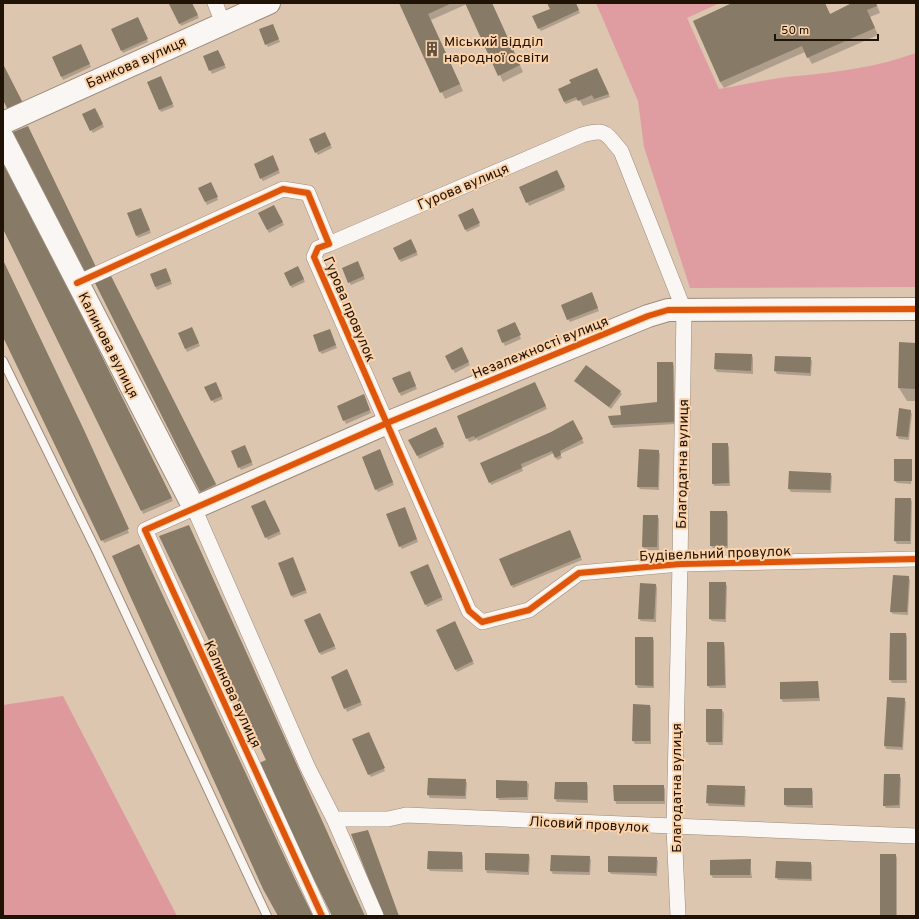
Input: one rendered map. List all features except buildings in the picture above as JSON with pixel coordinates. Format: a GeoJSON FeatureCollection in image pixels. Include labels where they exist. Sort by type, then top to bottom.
{"type":"FeatureCollection","features":[{"type":"Feature","properties":{"kind":"street"},"geometry":{"type":"LineString","coordinates":[[215,3],[223,23]]}},
{"type":"Feature","properties":{"kind":"street","name":"Банкова вулиця"},"geometry":{"type":"LineString","coordinates":[[3,123],[269,3]]}},
{"type":"Feature","properties":{"kind":"street","name":"Гурова вулиця"},"geometry":{"type":"LineString","coordinates":[[329,244],[582,135],[598,130]]}},
{"type":"Feature","properties":{"kind":"street","name":"Благодатна вулиця"},"geometry":{"type":"LineString","coordinates":[[598,130],[606,134],[621,151],[684,310],[674,828],[678,916]]}},
{"type":"Feature","properties":{"kind":"street","name":"Калинова вулиця"},"geometry":{"type":"LineString","coordinates":[[3,138],[194,508],[308,768],[334,820],[376,916]]}},
{"type":"Feature","properties":{"kind":"street","name":"Гурова провулок"},"geometry":{"type":"LineString","coordinates":[[77,283],[283,189],[308,193],[329,244],[318,248],[314,257],[469,611],[482,622]]}},
{"type":"Feature","properties":{"kind":"street","name":"Незалежності вулиця"},"geometry":{"type":"LineString","coordinates":[[194,508],[387,423],[648,316],[668,310],[916,309]]}},
{"type":"Feature","properties":{"kind":"street","name":"Калинова вулиця"},"geometry":{"type":"LineString","coordinates":[[194,508],[145,530],[322,916]]}},
{"type":"Feature","properties":{"kind":"street","name":"Будівельний провулок"},"geometry":{"type":"LineString","coordinates":[[482,622],[529,610],[579,573],[680,564],[916,559]]}},
{"type":"Feature","properties":{"kind":"street","name":"Лісовий провулок"},"geometry":{"type":"LineString","coordinates":[[334,820],[388,819],[406,815],[674,828],[916,836]]}},
{"type":"Feature","properties":{"kind":"lane"},"geometry":{"type":"LineString","coordinates":[[3,361],[97,552],[267,916]]}},
{"type":"Feature","properties":{"kind":"shaded area"},"geometry":{"type":"Polygon","coordinates":[[[596,3],[720,3],[687,18],[719,89],[778,78],[857,68],[887,62],[916,53],[916,287],[690,288],[644,147],[638,101],[596,3]]]}},
{"type":"Feature","properties":{"kind":"shaded area"},"geometry":{"type":"Polygon","coordinates":[[[63,696],[177,916],[3,916],[3,705],[63,696]]]}},
{"type":"Feature","properties":{"kind":"cycle path"},"geometry":{"type":"LineString","coordinates":[[77,283],[283,189],[308,193],[329,244],[318,248],[314,257],[469,611],[482,622],[529,610],[579,573],[680,564],[916,559]]}},
{"type":"Feature","properties":{"kind":"cycle path"},"geometry":{"type":"LineString","coordinates":[[322,916],[145,530],[387,423],[648,316],[668,310],[916,309]]}},
{"type":"Feature","properties":{"kind":"place","name":"Міський відділ народної освіти"},"geometry":{"type":"Point","coordinates":[432,49]}}]}
